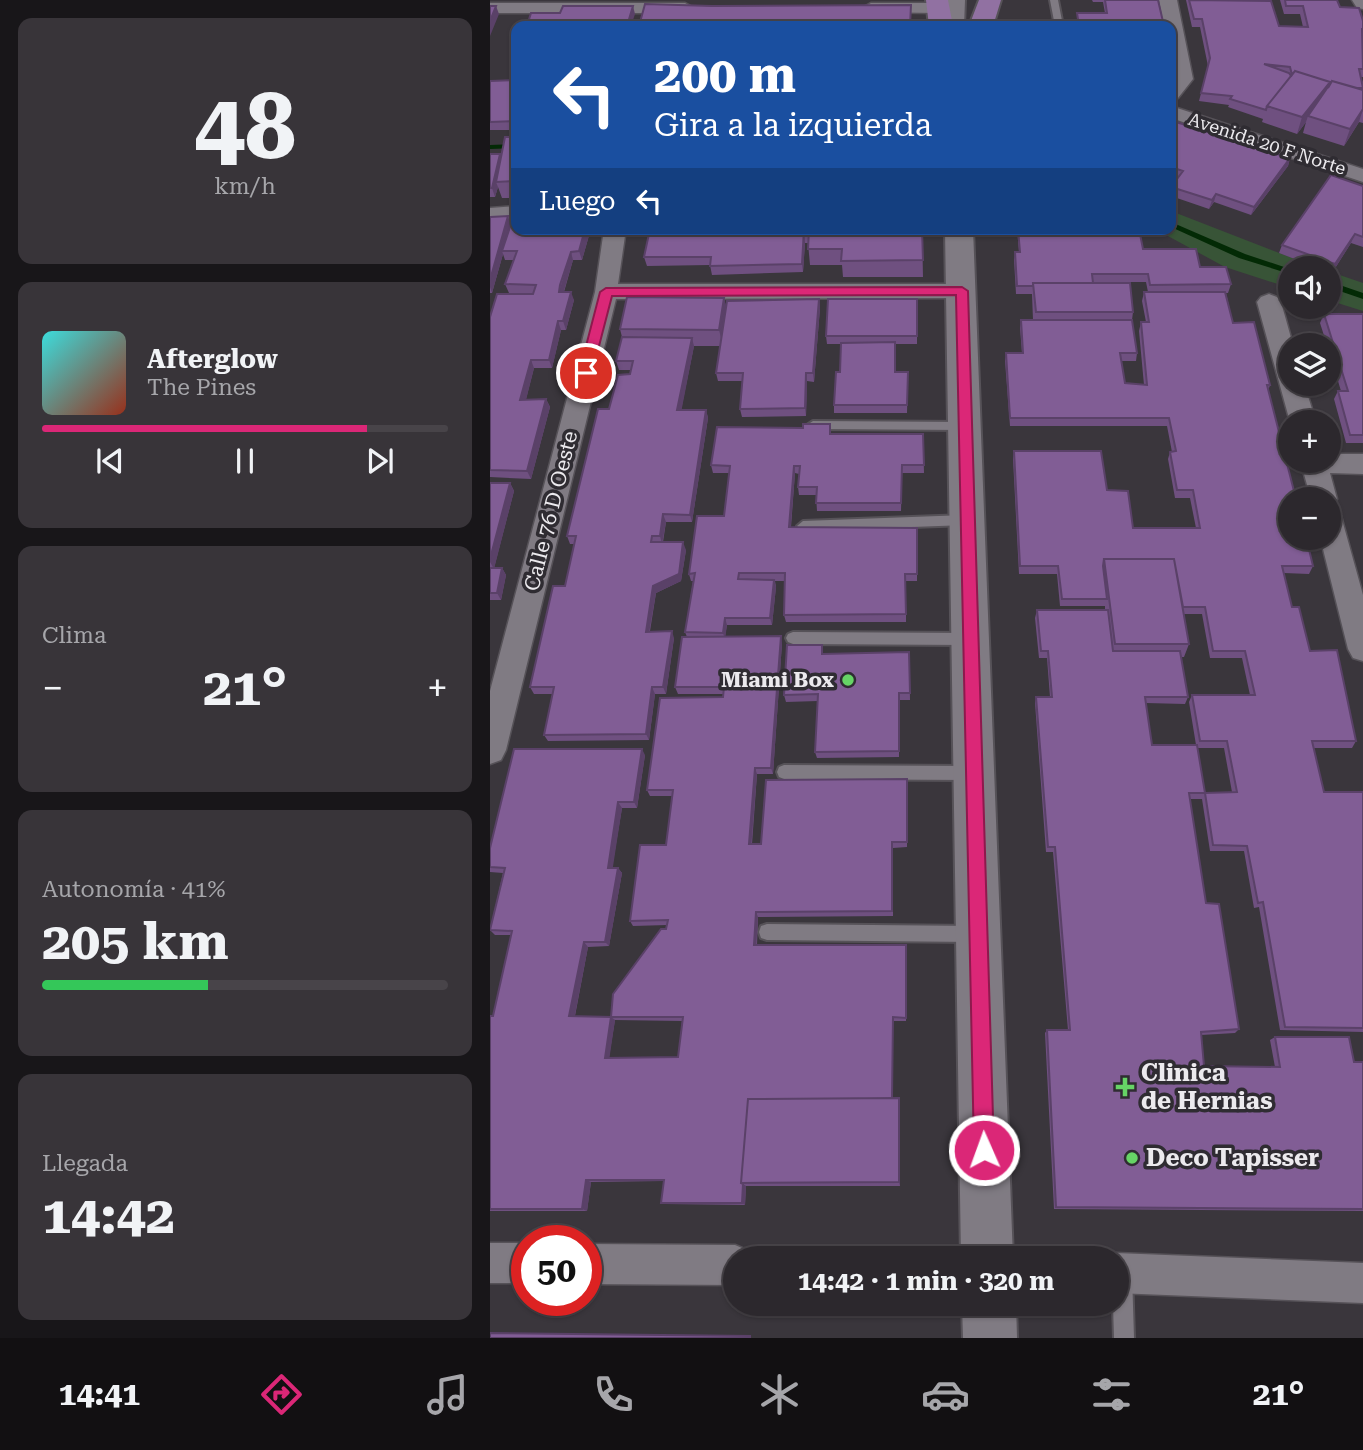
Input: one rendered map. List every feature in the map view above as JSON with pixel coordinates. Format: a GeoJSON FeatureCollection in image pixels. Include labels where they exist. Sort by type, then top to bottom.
{"type":"FeatureCollection","features":[{"type":"Feature","properties":{"kind":"main road"},"geometry":{"type":"LineString","coordinates":[[959,235],[988,1246]]}},
{"type":"Feature","properties":{"kind":"main road"},"geometry":{"type":"LineString","coordinates":[[989,1316],[990,1338]]}},
{"type":"Feature","properties":{"kind":"street"},"geometry":{"type":"LineString","coordinates":[[1168,0],[1172,21]]}},
{"type":"Feature","properties":{"kind":"street"},"geometry":{"type":"LineString","coordinates":[[490,8],[643,12],[705,8]]}},
{"type":"Feature","properties":{"kind":"street"},"geometry":{"type":"LineString","coordinates":[[849,8],[962,11]]}},
{"type":"Feature","properties":{"kind":"street"},"geometry":{"type":"LineString","coordinates":[[1176,42],[1183,79],[1176,88]]}},
{"type":"Feature","properties":{"kind":"street","name":"Avenida 20 F Norte"},"geometry":{"type":"LineString","coordinates":[[1176,114],[1362,174]]}},
{"type":"Feature","properties":{"kind":"street"},"geometry":{"type":"LineString","coordinates":[[490,215],[511,214]]}},
{"type":"Feature","properties":{"kind":"street","name":"Calle 76 D Oeste"},"geometry":{"type":"LineString","coordinates":[[490,750],[606,292],[614,235]]}},
{"type":"Feature","properties":{"kind":"street"},"geometry":{"type":"LineString","coordinates":[[606,292],[962,291]]}},
{"type":"Feature","properties":{"kind":"street"},"geometry":{"type":"LineString","coordinates":[[1269,302],[1278,334]]}},
{"type":"Feature","properties":{"kind":"street"},"geometry":{"type":"LineString","coordinates":[[1341,463],[1363,464]]}},
{"type":"Feature","properties":{"kind":"street"},"geometry":{"type":"LineString","coordinates":[[1337,550],[1363,649]]}},
{"type":"Feature","properties":{"kind":"street"},"geometry":{"type":"LineString","coordinates":[[490,1263],[511,1263]]}},
{"type":"Feature","properties":{"kind":"street"},"geometry":{"type":"LineString","coordinates":[[602,1264],[723,1265]]}},
{"type":"Feature","properties":{"kind":"street"},"geometry":{"type":"LineString","coordinates":[[1129,1273],[1363,1283]]}},
{"type":"Feature","properties":{"kind":"lane"},"geometry":{"type":"LineString","coordinates":[[1054,0],[1058,21]]}},
{"type":"Feature","properties":{"kind":"lane"},"geometry":{"type":"LineString","coordinates":[[813,425],[965,426]]}},
{"type":"Feature","properties":{"kind":"lane"},"geometry":{"type":"LineString","coordinates":[[803,526],[967,520]]}},
{"type":"Feature","properties":{"kind":"lane"},"geometry":{"type":"LineString","coordinates":[[793,638],[970,639]]}},
{"type":"Feature","properties":{"kind":"lane"},"geometry":{"type":"LineString","coordinates":[[784,772],[974,773]]}},
{"type":"Feature","properties":{"kind":"lane"},"geometry":{"type":"LineString","coordinates":[[766,932],[978,934]]}},
{"type":"Feature","properties":{"kind":"lane"},"geometry":{"type":"LineString","coordinates":[[1122,1316],[1124,1338]]}},
{"type":"Feature","properties":{"kind":"green space"},"geometry":{"type":"Polygon","coordinates":[[[1176,213],[1287,256],[1278,256],[1278,284],[1225,267],[1166,235],[1176,235],[1176,213]]]}},
{"type":"Feature","properties":{"kind":"green space"},"geometry":{"type":"Polygon","coordinates":[[[1341,275],[1363,283],[1363,311],[1341,304],[1341,275]]]}},
{"type":"Feature","properties":{"kind":"building"},"geometry":{"type":"Polygon","coordinates":[[[1105,0],[1158,0],[1163,21],[1078,21],[1077,13],[1107,13],[1105,0]]]}},
{"type":"Feature","properties":{"kind":"building"},"geometry":{"type":"Polygon","coordinates":[[[1189,0],[1271,1],[1279,26],[1308,27],[1303,6],[1286,6],[1285,0],[1337,0],[1340,7],[1359,8],[1363,21],[1363,69],[1359,69],[1363,88],[1332,81],[1328,88],[1330,82],[1295,71],[1292,75],[1290,67],[1264,64],[1291,76],[1266,110],[1230,99],[1232,96],[1201,93],[1210,58],[1202,19],[1194,19],[1189,0]]]}},
{"type":"Feature","properties":{"kind":"building"},"geometry":{"type":"Polygon","coordinates":[[[645,4],[911,5],[910,21],[640,21],[645,4]]]}},
{"type":"Feature","properties":{"kind":"building"},"geometry":{"type":"Polygon","coordinates":[[[490,6],[496,6],[490,21],[490,6]]]}},
{"type":"Feature","properties":{"kind":"building"},"geometry":{"type":"Polygon","coordinates":[[[563,6],[633,6],[628,21],[529,21],[531,13],[560,13],[563,6]]]}},
{"type":"Feature","properties":{"kind":"building"},"geometry":{"type":"Polygon","coordinates":[[[1295,71],[1330,82],[1302,117],[1267,106],[1295,71]]]}},
{"type":"Feature","properties":{"kind":"building"},"geometry":{"type":"Polygon","coordinates":[[[511,80],[511,121],[490,122],[490,81],[511,80]]]}},
{"type":"Feature","properties":{"kind":"building"},"geometry":{"type":"Polygon","coordinates":[[[1332,81],[1363,90],[1363,109],[1350,129],[1308,116],[1332,81]]]}},
{"type":"Feature","properties":{"kind":"building"},"geometry":{"type":"Polygon","coordinates":[[[1176,122],[1290,158],[1254,207],[1216,194],[1212,200],[1176,189],[1176,180],[1183,171],[1176,169],[1176,122]]]}},
{"type":"Feature","properties":{"kind":"building"},"geometry":{"type":"Polygon","coordinates":[[[505,137],[511,137],[511,181],[496,182],[505,137]]]}},
{"type":"Feature","properties":{"kind":"building"},"geometry":{"type":"Polygon","coordinates":[[[490,154],[500,154],[492,188],[490,188],[490,154]]]}},
{"type":"Feature","properties":{"kind":"building"},"geometry":{"type":"Polygon","coordinates":[[[1331,175],[1363,186],[1363,237],[1355,234],[1340,256],[1313,256],[1282,245],[1331,175]]]}},
{"type":"Feature","properties":{"kind":"building"},"geometry":{"type":"Polygon","coordinates":[[[508,216],[490,280],[490,217],[508,216]]]}},
{"type":"Feature","properties":{"kind":"building"},"geometry":{"type":"Polygon","coordinates":[[[511,224],[511,235],[583,235],[579,251],[571,252],[560,285],[559,292],[571,292],[563,321],[558,321],[549,360],[531,360],[520,400],[546,399],[527,471],[490,470],[490,317],[497,294],[533,294],[536,285],[505,284],[517,251],[502,251],[511,224]]]}},
{"type":"Feature","properties":{"kind":"building"},"geometry":{"type":"Polygon","coordinates":[[[649,235],[804,235],[802,264],[710,266],[711,257],[644,257],[649,235]]]}},
{"type":"Feature","properties":{"kind":"building"},"geometry":{"type":"Polygon","coordinates":[[[809,235],[922,235],[923,260],[841,261],[842,249],[808,249],[809,235]]]}},
{"type":"Feature","properties":{"kind":"building"},"geometry":{"type":"Polygon","coordinates":[[[1019,235],[1140,235],[1143,249],[1196,249],[1200,267],[1226,267],[1231,284],[1150,285],[1148,274],[1092,274],[1093,283],[1033,283],[1033,286],[1017,286],[1015,252],[1020,252],[1019,235]]]}},
{"type":"Feature","properties":{"kind":"building"},"geometry":{"type":"Polygon","coordinates":[[[1033,283],[1130,283],[1133,312],[1036,312],[1033,283]]]}},
{"type":"Feature","properties":{"kind":"building"},"geometry":{"type":"Polygon","coordinates":[[[1144,292],[1225,292],[1233,323],[1254,322],[1278,428],[1278,473],[1289,473],[1293,487],[1278,487],[1278,550],[1309,550],[1313,566],[1282,566],[1292,607],[1299,607],[1310,651],[1337,650],[1356,741],[1312,741],[1324,792],[1363,792],[1363,1028],[1285,1027],[1263,902],[1258,903],[1247,846],[1213,845],[1205,793],[1237,792],[1227,741],[1200,741],[1192,695],[1255,695],[1245,651],[1213,651],[1205,607],[1183,607],[1174,559],[1104,559],[1107,599],[1062,599],[1058,566],[1020,566],[1014,451],[1101,451],[1107,490],[1128,491],[1133,528],[1200,528],[1193,490],[1177,490],[1170,452],[1176,451],[1169,418],[1010,418],[1006,353],[1023,353],[1021,320],[1132,320],[1137,353],[1120,353],[1125,383],[1147,385],[1141,322],[1149,322],[1144,292]]]}},
{"type":"Feature","properties":{"kind":"building"},"geometry":{"type":"Polygon","coordinates":[[[627,297],[724,298],[719,330],[620,329],[627,297]]]}},
{"type":"Feature","properties":{"kind":"building"},"geometry":{"type":"Polygon","coordinates":[[[819,299],[813,373],[806,373],[805,408],[740,409],[743,373],[716,373],[727,301],[819,299]]]}},
{"type":"Feature","properties":{"kind":"building"},"geometry":{"type":"Polygon","coordinates":[[[828,299],[917,299],[917,336],[826,336],[828,299]]]}},
{"type":"Feature","properties":{"kind":"building"},"geometry":{"type":"Polygon","coordinates":[[[1341,314],[1363,314],[1363,435],[1350,435],[1339,396],[1341,391],[1348,391],[1341,369],[1341,333],[1330,333],[1326,319],[1341,319],[1341,314]]]}},
{"type":"Feature","properties":{"kind":"building"},"geometry":{"type":"Polygon","coordinates":[[[622,337],[692,338],[677,410],[706,410],[690,515],[663,514],[660,536],[652,536],[651,542],[683,542],[679,574],[653,586],[646,632],[672,631],[663,687],[652,687],[646,734],[544,735],[554,687],[530,687],[553,586],[565,586],[576,536],[567,536],[598,409],[609,409],[618,375],[630,374],[633,361],[616,361],[622,337]]]}},
{"type":"Feature","properties":{"kind":"building"},"geometry":{"type":"Polygon","coordinates":[[[895,342],[895,372],[908,372],[907,405],[834,405],[836,372],[840,372],[841,343],[895,342]]]}},
{"type":"Feature","properties":{"kind":"building"},"geometry":{"type":"Polygon","coordinates":[[[803,424],[830,424],[830,434],[923,434],[924,465],[902,465],[901,503],[816,503],[817,487],[798,487],[800,466],[794,466],[789,527],[917,528],[917,574],[905,574],[906,614],[784,615],[785,573],[739,573],[738,579],[774,580],[770,618],[725,618],[723,633],[685,632],[695,573],[689,574],[697,516],[724,516],[730,466],[711,465],[717,427],[803,428],[803,424]]]}},
{"type":"Feature","properties":{"kind":"building"},"geometry":{"type":"Polygon","coordinates":[[[490,483],[510,483],[490,559],[490,483]]]}},
{"type":"Feature","properties":{"kind":"building"},"geometry":{"type":"Polygon","coordinates":[[[1104,559],[1174,559],[1189,644],[1115,644],[1104,559]]]}},
{"type":"Feature","properties":{"kind":"building"},"geometry":{"type":"Polygon","coordinates":[[[490,568],[502,568],[497,593],[490,593],[490,568]]]}},
{"type":"Feature","properties":{"kind":"building"},"geometry":{"type":"Polygon","coordinates":[[[1037,610],[1108,610],[1113,651],[1180,651],[1188,697],[1145,697],[1152,745],[1197,745],[1205,793],[1189,793],[1206,903],[1219,904],[1239,1029],[1201,1032],[1204,1066],[1280,1067],[1275,1037],[1349,1037],[1354,1062],[1363,1062],[1363,1209],[1056,1207],[1047,1030],[1070,1030],[1055,847],[1048,847],[1036,697],[1052,697],[1048,651],[1041,651],[1037,610]]]}},
{"type":"Feature","properties":{"kind":"building"},"geometry":{"type":"Polygon","coordinates":[[[781,636],[771,768],[755,768],[749,844],[761,844],[766,780],[907,779],[907,842],[892,842],[892,911],[756,912],[754,945],[906,945],[906,1018],[893,1017],[892,1098],[748,1099],[741,1183],[742,1203],[661,1203],[664,1180],[586,1180],[582,1209],[490,1209],[490,1016],[493,1016],[512,931],[490,930],[505,868],[490,867],[490,848],[514,749],[642,749],[634,802],[618,802],[608,868],[618,868],[605,942],[584,942],[569,1016],[611,1017],[613,994],[661,929],[666,929],[668,920],[630,921],[640,845],[666,845],[673,790],[647,790],[660,698],[723,697],[724,687],[675,687],[682,637],[781,636]],[[611,1017],[605,1058],[678,1057],[683,1017],[611,1017]]]}},
{"type":"Feature","properties":{"kind":"building"},"geometry":{"type":"Polygon","coordinates":[[[787,645],[822,645],[822,654],[909,652],[910,693],[899,693],[899,751],[815,752],[818,694],[784,695],[787,645]]]}},
{"type":"Feature","properties":{"kind":"building"},"geometry":{"type":"Polygon","coordinates":[[[899,1098],[899,1182],[741,1183],[748,1099],[899,1098]]]}},
{"type":"Feature","properties":{"kind":"building"},"geometry":{"type":"Polygon","coordinates":[[[490,1333],[750,1336],[750,1338],[490,1338],[490,1333]]]}},
{"type":"Feature","properties":{"kind":"waterway"},"geometry":{"type":"LineString","coordinates":[[490,147],[511,146]]}},
{"type":"Feature","properties":{"kind":"waterway"},"geometry":{"type":"LineString","coordinates":[[1176,226],[1242,256],[1278,268]]}},
{"type":"Feature","properties":{"kind":"waterway"},"geometry":{"type":"LineString","coordinates":[[1341,288],[1363,296]]}},
{"type":"Feature","properties":{"kind":"place","name":"Miami Box"},"geometry":{"type":"Point","coordinates":[848,680]}},
{"type":"Feature","properties":{"kind":"place","name":"Clinica de Hernias"},"geometry":{"type":"Point","coordinates":[1125,1087]}},
{"type":"Feature","properties":{"kind":"place","name":"Deco Tapisser"},"geometry":{"type":"Point","coordinates":[1132,1158]}},
{"type":"Feature","properties":{"kind":"route"},"geometry":{"type":"LineString","coordinates":[[586,373],[606,292],[962,291],[984,1150]]}}]}
